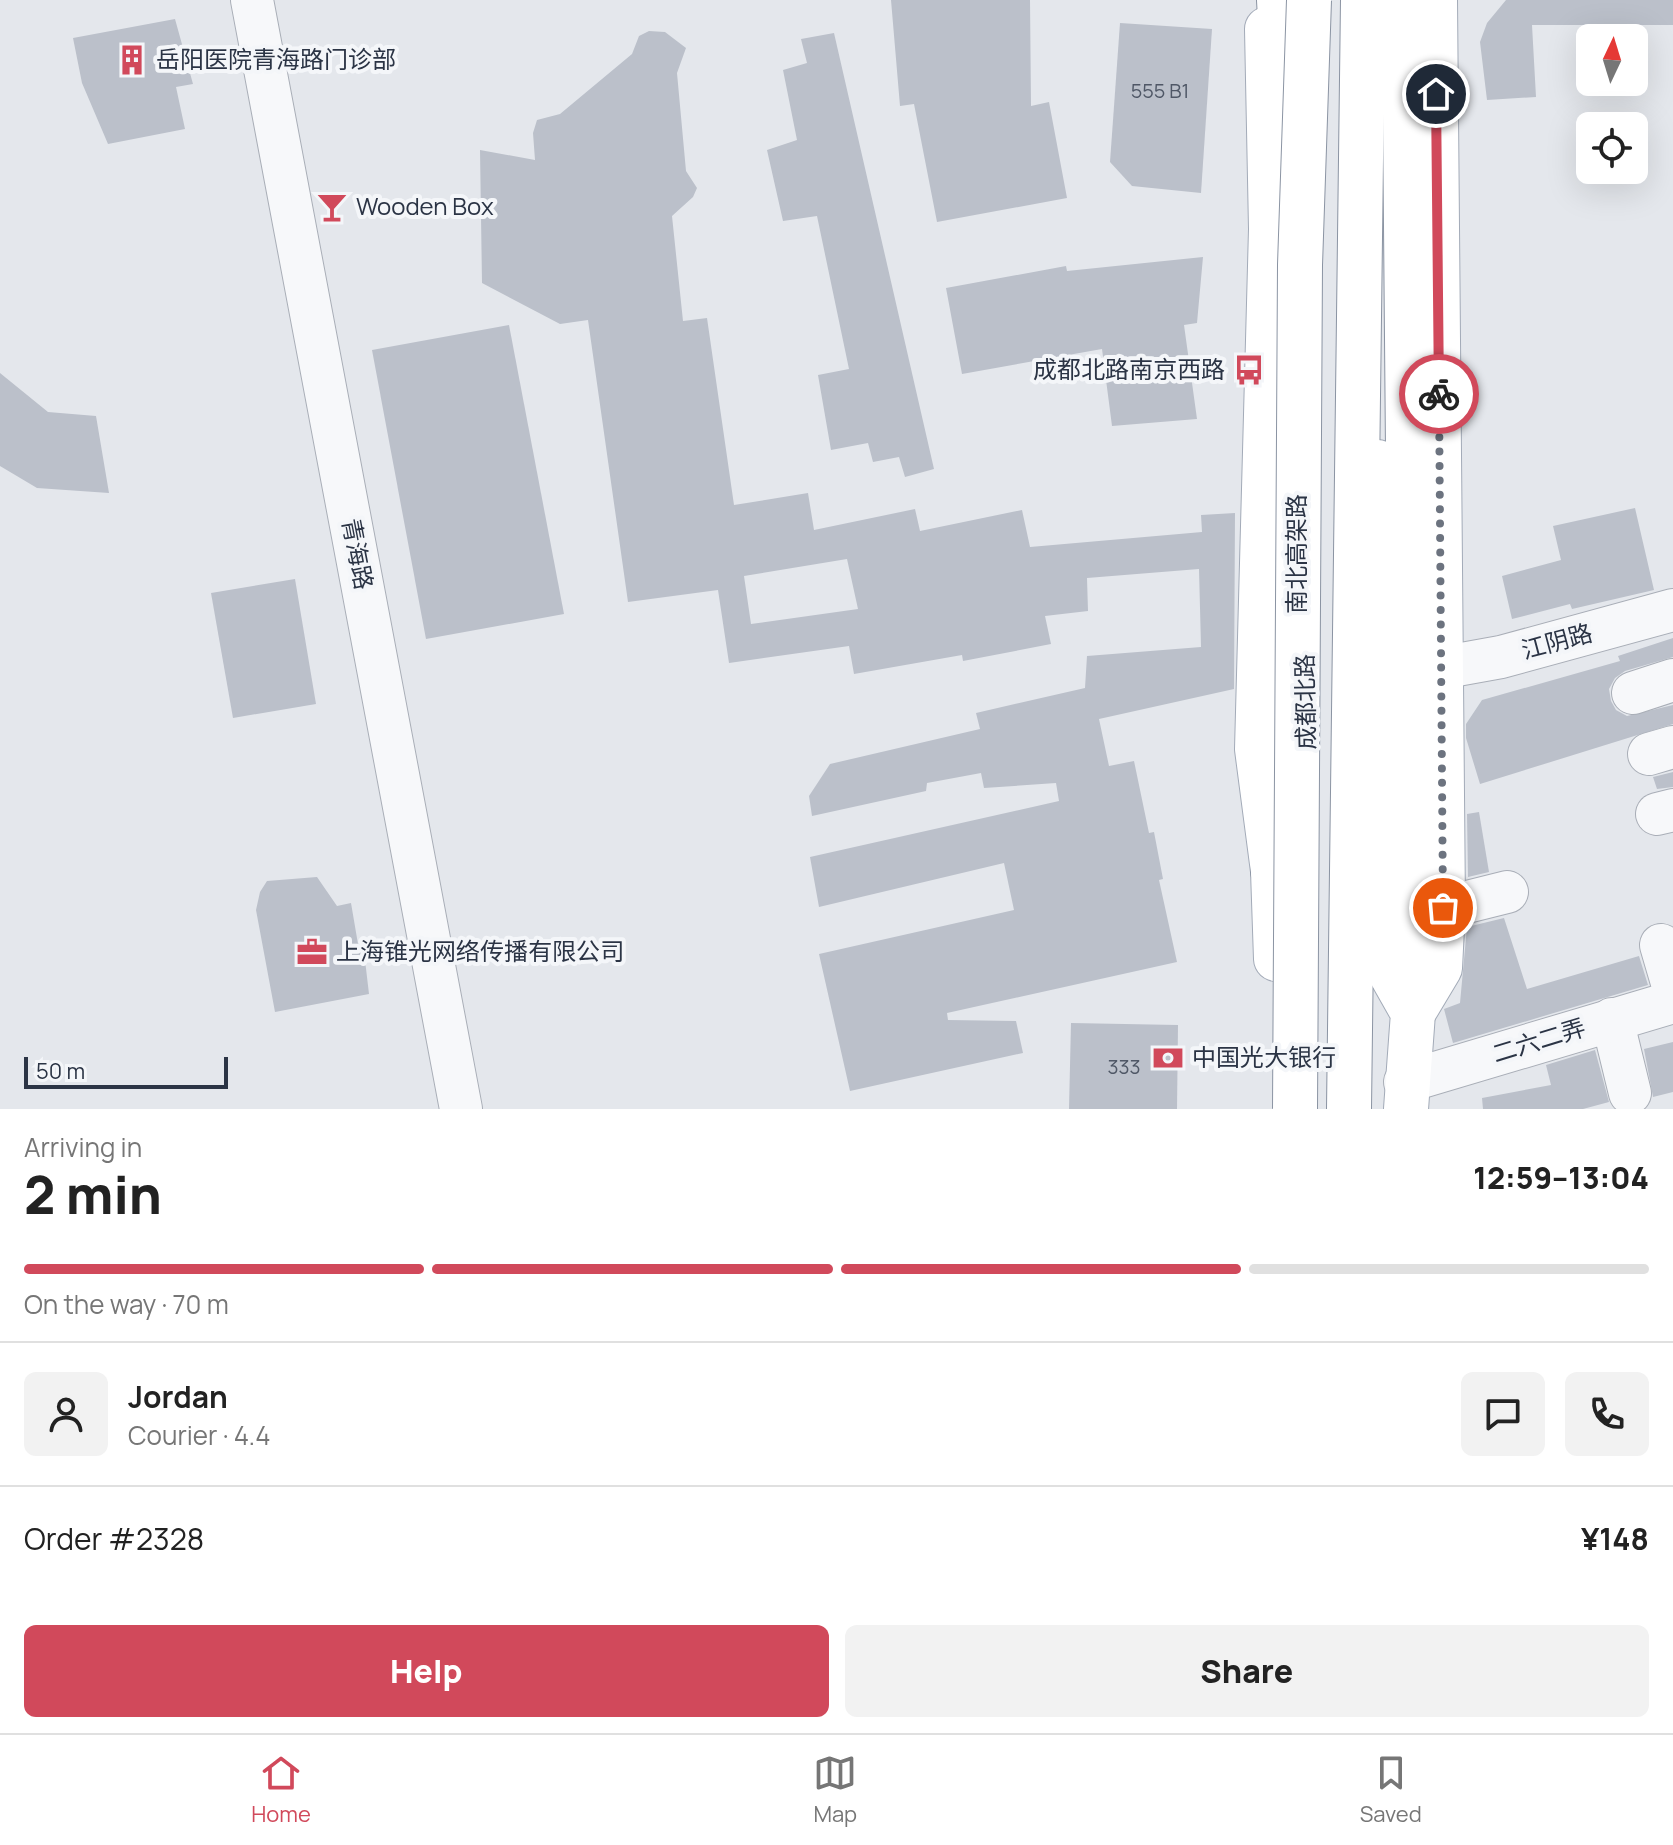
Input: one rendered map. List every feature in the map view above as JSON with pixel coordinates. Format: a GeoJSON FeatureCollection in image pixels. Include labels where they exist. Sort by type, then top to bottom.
{"type":"FeatureCollection","features":[{"type":"Feature","properties":{"kind":"main road"},"geometry":{"type":"LineString","coordinates":[[1266,0],[1272,170],[1257,749],[1273,871]]}},
{"type":"Feature","properties":{"kind":"main road"},"geometry":{"type":"LineString","coordinates":[[1273,871],[1282,718],[1283,71],[1279,0]]}},
{"type":"Feature","properties":{"kind":"main road","name":"成都北路"},"geometry":{"type":"LineString","coordinates":[[1282,1109],[1273,871],[1308,797],[1294,0]]}},
{"type":"Feature","properties":{"kind":"main road","name":"南北高架路"},"geometry":{"type":"LineString","coordinates":[[1295,1109],[1299,297],[1309,0]]}},
{"type":"Feature","properties":{"kind":"main road"},"geometry":{"type":"LineString","coordinates":[[1413,1013],[1440,968],[1443,908],[1435,0]]}},
{"type":"Feature","properties":{"kind":"main road"},"geometry":{"type":"LineString","coordinates":[[1385,3],[1413,742],[1413,1013],[1406,1096]]}},
{"type":"Feature","properties":{"kind":"main road"},"geometry":{"type":"LineString","coordinates":[[1385,3],[1377,225],[1379,804],[1388,969],[1413,1013]]}},
{"type":"Feature","properties":{"kind":"main road"},"geometry":{"type":"LineString","coordinates":[[1349,1109],[1385,3]]}},
{"type":"Feature","properties":{"kind":"main road"},"geometry":{"type":"LineString","coordinates":[[1272,170],[1295,70]]}},
{"type":"Feature","properties":{"kind":"street","name":"青海路"},"geometry":{"type":"LineString","coordinates":[[252,0],[461,1109]]}},
{"type":"Feature","properties":{"kind":"street","name":"江阴路"},"geometry":{"type":"LineString","coordinates":[[1440,668],[1501,657],[1673,610]]}},
{"type":"Feature","properties":{"kind":"street"},"geometry":{"type":"LineString","coordinates":[[1633,693],[1673,680]]}},
{"type":"Feature","properties":{"kind":"street"},"geometry":{"type":"LineString","coordinates":[[1443,908],[1507,892]]}},
{"type":"Feature","properties":{"kind":"street"},"geometry":{"type":"LineString","coordinates":[[1661,945],[1673,986]]}},
{"type":"Feature","properties":{"kind":"street","name":"二六二弄"},"geometry":{"type":"LineString","coordinates":[[1406,1096],[1612,1019],[1673,1002]]}},
{"type":"Feature","properties":{"kind":"street"},"geometry":{"type":"LineString","coordinates":[[1612,1019],[1630,1093]]}},
{"type":"Feature","properties":{"kind":"building"},"geometry":{"type":"Polygon","coordinates":[[[891,0],[1030,0],[1031,106],[1049,102],[1067,198],[937,222],[914,104],[900,106],[891,0]]]}},
{"type":"Feature","properties":{"kind":"building"},"geometry":{"type":"Polygon","coordinates":[[[1506,0],[1673,0],[1673,25],[1532,25],[1536,97],[1487,100],[1480,42],[1487,23],[1506,0]]]}},
{"type":"Feature","properties":{"kind":"building","name":"岳阳医院青海路门诊部"},"geometry":{"type":"Polygon","coordinates":[[[175,19],[193,84],[176,87],[185,129],[108,144],[82,83],[73,38],[175,19]]]}},
{"type":"Feature","properties":{"kind":"building"},"geometry":{"type":"Polygon","coordinates":[[[1120,23],[1212,29],[1201,193],[1132,186],[1110,162],[1120,23]]]}},
{"type":"Feature","properties":{"kind":"building"},"geometry":{"type":"Polygon","coordinates":[[[649,31],[665,32],[686,48],[677,73],[686,171],[697,188],[693,197],[672,216],[683,321],[707,318],[734,505],[808,493],[814,530],[915,509],[920,531],[1022,510],[1030,547],[1202,532],[1201,515],[1235,513],[1234,689],[1099,719],[1109,766],[1134,761],[1149,833],[1154,832],[1163,879],[1159,880],[1177,962],[947,1013],[948,1020],[1016,1021],[1023,1053],[850,1091],[819,954],[1014,910],[1004,863],[819,907],[810,857],[1059,801],[1056,783],[984,788],[981,773],[927,783],[926,791],[812,816],[809,796],[830,764],[980,729],[976,713],[1085,688],[1087,656],[1201,647],[1199,569],[1087,578],[1088,611],[1045,616],[1051,644],[963,661],[962,655],[854,674],[849,646],[729,663],[718,590],[628,602],[588,320],[560,324],[482,283],[480,150],[535,160],[533,133],[537,120],[560,114],[632,54],[639,36],[649,31]],[[847,559],[744,576],[751,624],[858,609],[847,559]]]}},
{"type":"Feature","properties":{"kind":"building"},"geometry":{"type":"Polygon","coordinates":[[[834,33],[934,469],[905,477],[899,457],[873,462],[868,443],[831,450],[818,375],[849,369],[817,216],[783,221],[767,150],[797,140],[783,70],[807,63],[801,39],[834,33]]]}},
{"type":"Feature","properties":{"kind":"building"},"geometry":{"type":"Polygon","coordinates":[[[1203,257],[1197,323],[1184,325],[1197,419],[1112,426],[1102,349],[962,374],[946,288],[1066,266],[1067,271],[1203,257]]]}},
{"type":"Feature","properties":{"kind":"building"},"geometry":{"type":"Polygon","coordinates":[[[509,325],[564,614],[426,639],[372,350],[509,325]]]}},
{"type":"Feature","properties":{"kind":"building"},"geometry":{"type":"Polygon","coordinates":[[[0,373],[48,412],[96,416],[109,493],[37,488],[0,466],[0,373]]]}},
{"type":"Feature","properties":{"kind":"building"},"geometry":{"type":"Polygon","coordinates":[[[1635,508],[1654,590],[1572,609],[1570,604],[1512,619],[1502,576],[1561,560],[1553,526],[1635,508]]]}},
{"type":"Feature","properties":{"kind":"building"},"geometry":{"type":"Polygon","coordinates":[[[295,579],[316,704],[233,718],[211,593],[295,579]]]}},
{"type":"Feature","properties":{"kind":"building"},"geometry":{"type":"Polygon","coordinates":[[[1673,638],[1673,657],[1625,671],[1615,678],[1609,689],[1616,710],[1627,716],[1673,705],[1673,724],[1480,784],[1466,738],[1466,724],[1482,700],[1620,661],[1618,656],[1673,638]]]}},
{"type":"Feature","properties":{"kind":"building"},"geometry":{"type":"Polygon","coordinates":[[[1673,772],[1673,787],[1657,789],[1653,777],[1673,772]]]}},
{"type":"Feature","properties":{"kind":"building"},"geometry":{"type":"Polygon","coordinates":[[[1479,812],[1489,872],[1468,877],[1467,814],[1479,812]]]}},
{"type":"Feature","properties":{"kind":"building"},"geometry":{"type":"Polygon","coordinates":[[[317,877],[337,906],[351,903],[358,944],[363,943],[369,994],[275,1012],[256,910],[260,892],[267,881],[317,877]]]}},
{"type":"Feature","properties":{"kind":"building"},"geometry":{"type":"Polygon","coordinates":[[[1504,918],[1527,989],[1639,956],[1648,985],[1453,1043],[1444,1009],[1460,1003],[1467,927],[1504,918]]]}},
{"type":"Feature","properties":{"kind":"building"},"geometry":{"type":"Polygon","coordinates":[[[1071,1023],[1178,1025],[1177,1109],[1069,1109],[1071,1023]]]}},
{"type":"Feature","properties":{"kind":"building"},"geometry":{"type":"Polygon","coordinates":[[[1673,1042],[1673,1092],[1653,1097],[1644,1049],[1673,1042]]]}},
{"type":"Feature","properties":{"kind":"building"},"geometry":{"type":"Polygon","coordinates":[[[1595,1050],[1609,1102],[1583,1109],[1483,1109],[1482,1098],[1551,1085],[1546,1065],[1595,1050]]]}},
{"type":"Feature","properties":{"kind":"way so far"},"geometry":{"type":"LineString","coordinates":[[1439,394],[1443,908]]}},
{"type":"Feature","properties":{"kind":"place","name":"岳阳医院青海路门诊部"},"geometry":{"type":"Point","coordinates":[132,60]}},
{"type":"Feature","properties":{"kind":"place","name":"Wooden Box"},"geometry":{"type":"Point","coordinates":[332,207]}},
{"type":"Feature","properties":{"kind":"place","name":"成都北路南京西路"},"geometry":{"type":"Point","coordinates":[1249,370]}},
{"type":"Feature","properties":{"kind":"place","name":"上海锥光网络传播有限公司"},"geometry":{"type":"Point","coordinates":[312,952]}},
{"type":"Feature","properties":{"kind":"place","name":"中国光大银行"},"geometry":{"type":"Point","coordinates":[1168,1058]}},
{"type":"Feature","properties":{"kind":"route"},"geometry":{"type":"LineString","coordinates":[[1436,94],[1439,394]]}}]}
